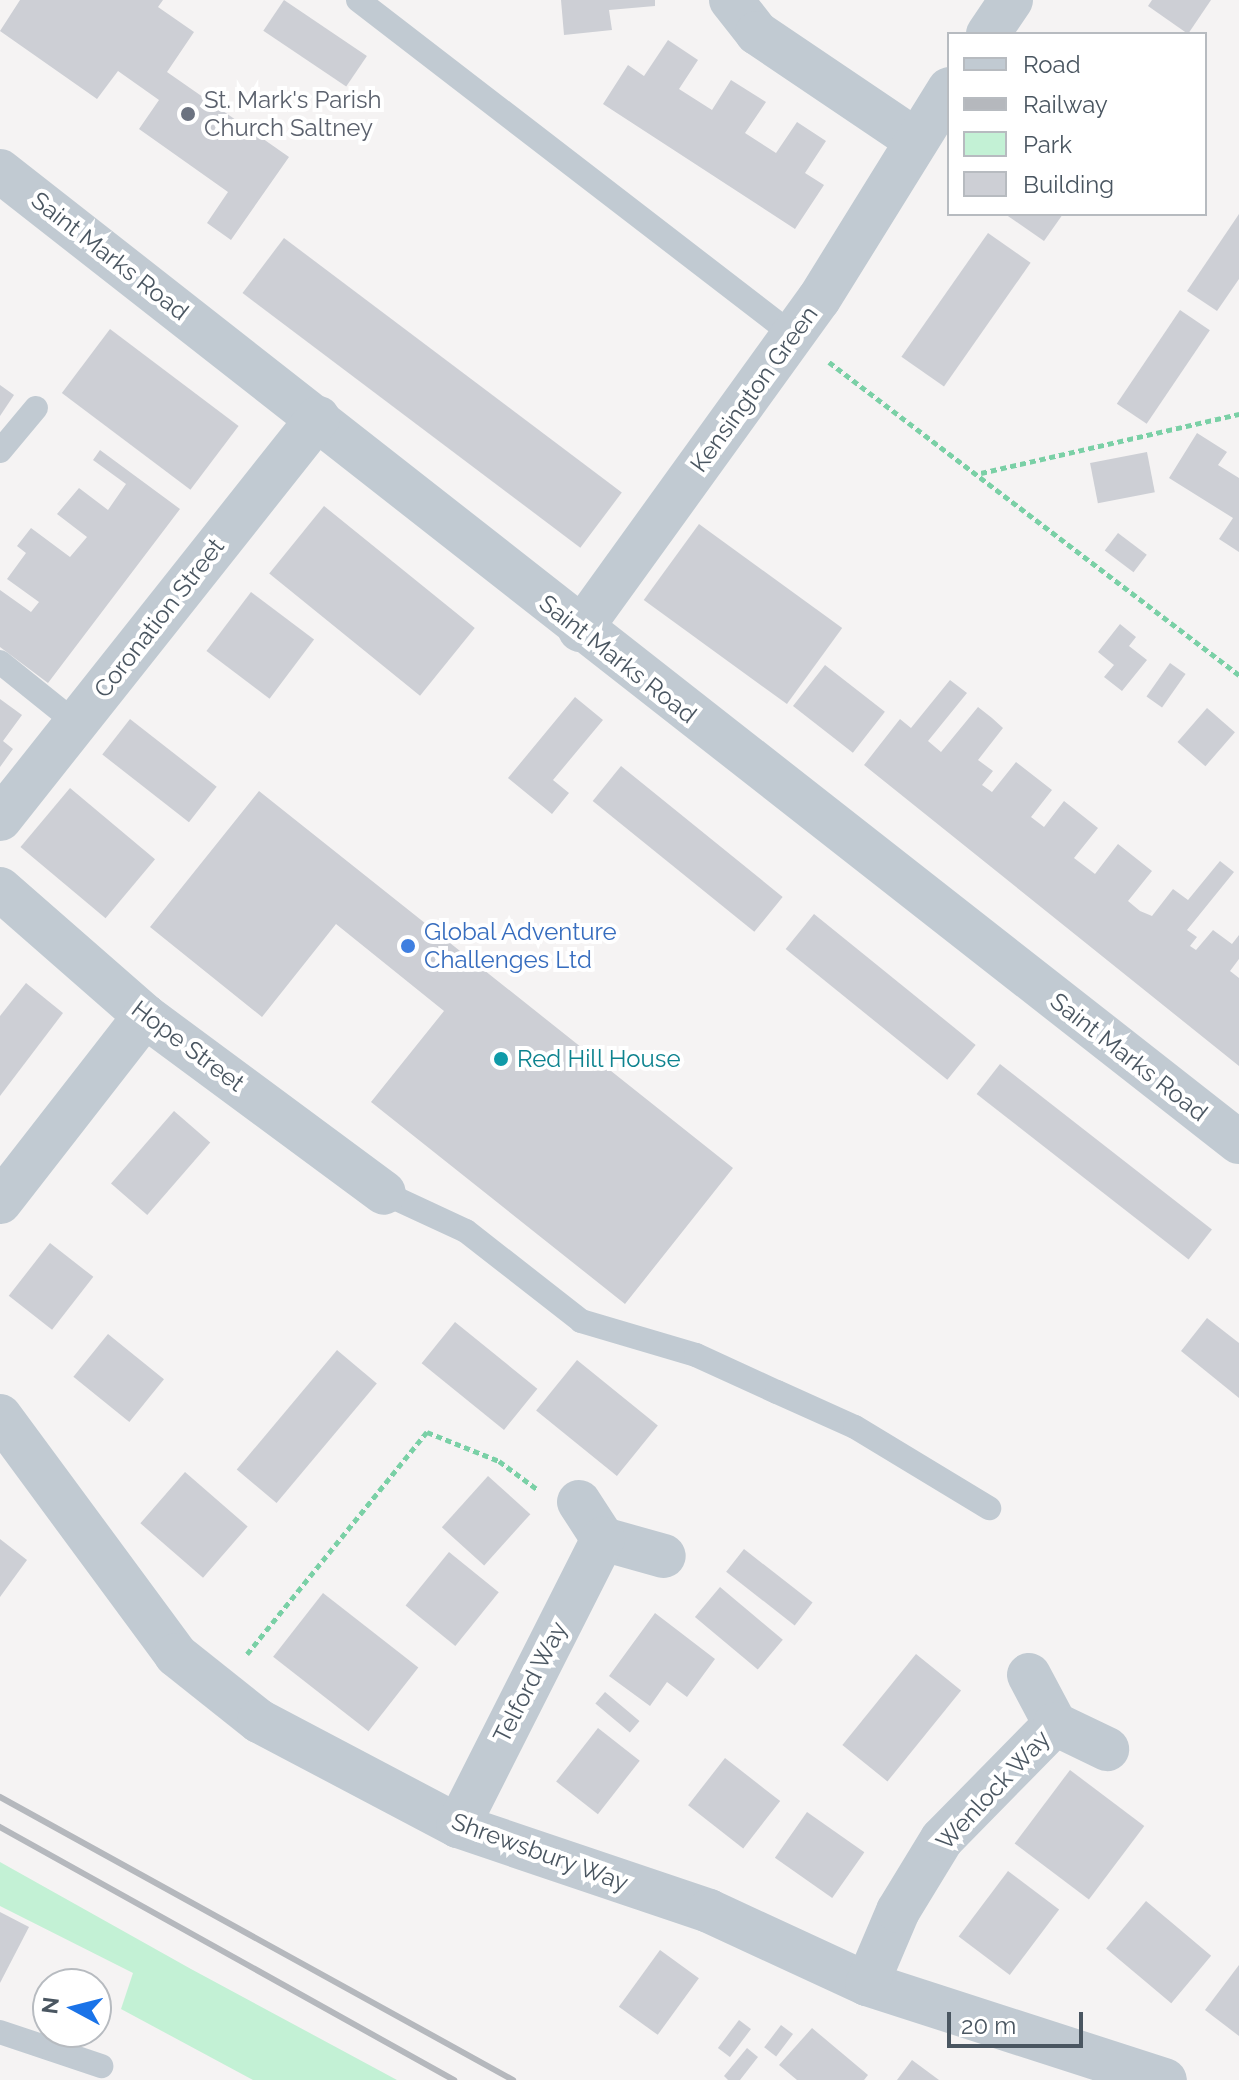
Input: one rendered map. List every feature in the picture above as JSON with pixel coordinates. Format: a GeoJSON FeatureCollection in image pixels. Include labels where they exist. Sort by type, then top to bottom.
{"type":"FeatureCollection","features":[{"type":"Feature","properties":{"kind":"street"},"geometry":{"type":"LineString","coordinates":[[731,0],[757,33],[914,139]]}},
{"type":"Feature","properties":{"kind":"street"},"geometry":{"type":"LineString","coordinates":[[989,32],[1011,0]]}},
{"type":"Feature","properties":{"kind":"street","name":"Kensington Green"},"geometry":{"type":"LineString","coordinates":[[580,630],[819,299],[914,139],[947,92]]}},
{"type":"Feature","properties":{"kind":"street","name":"Saint Marks Road"},"geometry":{"type":"LineString","coordinates":[[0,171],[318,418],[580,630],[1239,1142]]}},
{"type":"Feature","properties":{"kind":"street","name":"Coronation Street"},"geometry":{"type":"LineString","coordinates":[[0,819],[318,418]]}},
{"type":"Feature","properties":{"kind":"street","name":"Hope Street"},"geometry":{"type":"LineString","coordinates":[[0,889],[145,1016],[384,1193]]}},
{"type":"Feature","properties":{"kind":"street"},"geometry":{"type":"LineString","coordinates":[[0,1202],[145,1016]]}},
{"type":"Feature","properties":{"kind":"street","name":"Shrewsbury Way"},"geometry":{"type":"LineString","coordinates":[[0,1416],[176,1655],[259,1721],[458,1826],[709,1911],[867,1984],[1165,2080]]}},
{"type":"Feature","properties":{"kind":"street"},"geometry":{"type":"LineString","coordinates":[[579,1502],[603,1539],[664,1556]]}},
{"type":"Feature","properties":{"kind":"street","name":"Telford Way"},"geometry":{"type":"LineString","coordinates":[[458,1826],[603,1539]]}},
{"type":"Feature","properties":{"kind":"street","name":"Wenlock Way"},"geometry":{"type":"LineString","coordinates":[[1029,1675],[1055,1724],[1107,1749]]}},
{"type":"Feature","properties":{"kind":"street","name":"Wenlock Way"},"geometry":{"type":"LineString","coordinates":[[867,1984],[898,1911],[942,1839],[1055,1724]]}},
{"type":"Feature","properties":{"kind":"lane"},"geometry":{"type":"LineString","coordinates":[[358,0],[793,335]]}},
{"type":"Feature","properties":{"kind":"lane"},"geometry":{"type":"LineString","coordinates":[[0,451],[36,408]]}},
{"type":"Feature","properties":{"kind":"lane"},"geometry":{"type":"LineString","coordinates":[[0,662],[76,723]]}},
{"type":"Feature","properties":{"kind":"lane"},"geometry":{"type":"LineString","coordinates":[[384,1193],[466,1231],[581,1321],[696,1355],[855,1427],[989,1508]]}},
{"type":"Feature","properties":{"kind":"lane"},"geometry":{"type":"LineString","coordinates":[[0,2032],[101,2066]]}},
{"type":"Feature","properties":{"kind":"path"},"geometry":{"type":"LineString","coordinates":[[793,335],[980,473],[1239,675]]}},
{"type":"Feature","properties":{"kind":"path"},"geometry":{"type":"LineString","coordinates":[[980,473],[1239,414]]}},
{"type":"Feature","properties":{"kind":"path"},"geometry":{"type":"LineString","coordinates":[[218,1688],[427,1432],[499,1461],[559,1506],[579,1502]]}},
{"type":"Feature","properties":{"kind":"green space"},"geometry":{"type":"Polygon","coordinates":[[[0,1862],[397,2080],[253,2080],[121,2009],[133,1973],[0,1906],[0,1862]]]}},
{"type":"Feature","properties":{"kind":"building","name":"St. Mark's Parish Church Saltney"},"geometry":{"type":"Polygon","coordinates":[[[20,0],[163,0],[158,7],[194,32],[167,72],[289,157],[231,240],[207,223],[228,192],[139,129],[159,100],[118,71],[97,99],[0,31],[20,0]]]}},
{"type":"Feature","properties":{"kind":"building"},"geometry":{"type":"Polygon","coordinates":[[[284,0],[367,56],[346,87],[263,31],[284,0]]]}},
{"type":"Feature","properties":{"kind":"building"},"geometry":{"type":"Polygon","coordinates":[[[561,0],[655,0],[655,6],[609,10],[612,30],[564,35],[561,0]]]}},
{"type":"Feature","properties":{"kind":"building"},"geometry":{"type":"Polygon","coordinates":[[[1152,0],[1211,0],[1189,32],[1148,6],[1152,0]]]}},
{"type":"Feature","properties":{"kind":"building"},"geometry":{"type":"Polygon","coordinates":[[[668,40],[698,60],[679,89],[712,110],[731,80],[766,102],[745,133],[776,153],[797,122],[826,141],[805,173],[824,185],[795,229],[603,104],[628,65],[644,76],[668,40]]]}},
{"type":"Feature","properties":{"kind":"building"},"geometry":{"type":"Polygon","coordinates":[[[1239,214],[1239,279],[1217,311],[1187,291],[1239,214]]]}},
{"type":"Feature","properties":{"kind":"building"},"geometry":{"type":"Polygon","coordinates":[[[1008,216],[1062,216],[1044,241],[1008,216]]]}},
{"type":"Feature","properties":{"kind":"building"},"geometry":{"type":"Polygon","coordinates":[[[988,233],[1031,263],[944,387],[901,357],[988,233]]]}},
{"type":"Feature","properties":{"kind":"building"},"geometry":{"type":"Polygon","coordinates":[[[284,238],[622,493],[580,548],[242,293],[284,238]]]}},
{"type":"Feature","properties":{"kind":"building"},"geometry":{"type":"Polygon","coordinates":[[[1180,310],[1210,330],[1147,424],[1117,404],[1180,310]]]}},
{"type":"Feature","properties":{"kind":"building"},"geometry":{"type":"Polygon","coordinates":[[[110,329],[239,426],[190,490],[62,393],[110,329]]]}},
{"type":"Feature","properties":{"kind":"building"},"geometry":{"type":"Polygon","coordinates":[[[0,385],[14,395],[0,416],[0,385]]]}},
{"type":"Feature","properties":{"kind":"building"},"geometry":{"type":"Polygon","coordinates":[[[1197,433],[1227,452],[1218,465],[1239,478],[1239,552],[1219,539],[1233,518],[1169,478],[1197,433]]]}},
{"type":"Feature","properties":{"kind":"building"},"geometry":{"type":"Polygon","coordinates":[[[100,450],[180,509],[48,683],[0,647],[0,590],[31,612],[39,602],[7,579],[26,553],[17,546],[31,528],[70,557],[87,537],[57,514],[79,488],[108,510],[126,484],[93,460],[100,450]]]}},
{"type":"Feature","properties":{"kind":"building"},"geometry":{"type":"Polygon","coordinates":[[[1147,452],[1155,492],[1098,503],[1090,463],[1147,452]]]}},
{"type":"Feature","properties":{"kind":"building"},"geometry":{"type":"Polygon","coordinates":[[[324,506],[475,628],[420,696],[269,574],[324,506]]]}},
{"type":"Feature","properties":{"kind":"building"},"geometry":{"type":"Polygon","coordinates":[[[699,524],[842,628],[787,704],[644,600],[699,524]]]}},
{"type":"Feature","properties":{"kind":"building"},"geometry":{"type":"Polygon","coordinates":[[[1118,533],[1147,555],[1134,572],[1105,551],[1118,533]]]}},
{"type":"Feature","properties":{"kind":"building"},"geometry":{"type":"Polygon","coordinates":[[[251,592],[314,640],[270,699],[206,651],[251,592]]]}},
{"type":"Feature","properties":{"kind":"building"},"geometry":{"type":"Polygon","coordinates":[[[1120,624],[1136,637],[1129,646],[1147,660],[1122,691],[1104,677],[1114,665],[1098,652],[1120,624]]]}},
{"type":"Feature","properties":{"kind":"building"},"geometry":{"type":"Polygon","coordinates":[[[1170,663],[1186,674],[1162,707],[1146,697],[1170,663]]]}},
{"type":"Feature","properties":{"kind":"building"},"geometry":{"type":"Polygon","coordinates":[[[825,665],[885,712],[853,753],[793,706],[825,665]]]}},
{"type":"Feature","properties":{"kind":"building"},"geometry":{"type":"Polygon","coordinates":[[[950,680],[967,693],[928,741],[941,752],[978,707],[992,718],[1003,728],[978,760],[993,771],[982,785],[992,792],[1016,762],[1052,790],[1031,817],[1044,827],[1064,801],[1098,828],[1074,858],[1095,874],[1118,844],[1152,871],[1128,901],[1140,911],[1152,916],[1173,889],[1188,900],[1220,861],[1234,872],[1187,930],[1197,937],[1190,946],[1196,950],[1213,930],[1232,944],[1239,935],[1239,959],[1230,971],[1239,978],[1239,1066],[864,765],[900,719],[911,728],[950,680]]]}},
{"type":"Feature","properties":{"kind":"building"},"geometry":{"type":"Polygon","coordinates":[[[575,697],[603,720],[553,780],[569,793],[552,814],[508,778],[575,697]]]}},
{"type":"Feature","properties":{"kind":"building"},"geometry":{"type":"Polygon","coordinates":[[[0,699],[22,715],[3,741],[13,749],[0,767],[0,699]]]}},
{"type":"Feature","properties":{"kind":"building"},"geometry":{"type":"Polygon","coordinates":[[[1207,708],[1235,732],[1205,766],[1177,742],[1207,708]]]}},
{"type":"Feature","properties":{"kind":"building"},"geometry":{"type":"Polygon","coordinates":[[[130,719],[217,787],[189,822],[102,754],[130,719]]]}},
{"type":"Feature","properties":{"kind":"building"},"geometry":{"type":"Polygon","coordinates":[[[621,766],[783,897],[754,932],[593,801],[621,766]]]}},
{"type":"Feature","properties":{"kind":"building"},"geometry":{"type":"Polygon","coordinates":[[[70,788],[155,859],[106,918],[21,847],[70,788]]]}},
{"type":"Feature","properties":{"kind":"building","name":"Red Hill House"},"geometry":{"type":"Polygon","coordinates":[[[259,791],[733,1168],[625,1304],[371,1102],[444,1011],[336,924],[262,1017],[150,927],[259,791]]]}},
{"type":"Feature","properties":{"kind":"building"},"geometry":{"type":"Polygon","coordinates":[[[814,914],[976,1045],[947,1080],[786,949],[814,914]]]}},
{"type":"Feature","properties":{"kind":"building"},"geometry":{"type":"Polygon","coordinates":[[[26,983],[63,1013],[0,1096],[0,1016],[26,983]]]}},
{"type":"Feature","properties":{"kind":"building"},"geometry":{"type":"Polygon","coordinates":[[[1000,1064],[1212,1230],[1189,1260],[977,1094],[1000,1064]]]}},
{"type":"Feature","properties":{"kind":"building"},"geometry":{"type":"Polygon","coordinates":[[[174,1111],[210,1142],[147,1215],[111,1183],[174,1111]]]}},
{"type":"Feature","properties":{"kind":"building"},"geometry":{"type":"Polygon","coordinates":[[[50,1243],[93,1277],[52,1330],[9,1296],[50,1243]]]}},
{"type":"Feature","properties":{"kind":"building"},"geometry":{"type":"Polygon","coordinates":[[[1207,1318],[1239,1343],[1239,1398],[1181,1351],[1207,1318]]]}},
{"type":"Feature","properties":{"kind":"building"},"geometry":{"type":"Polygon","coordinates":[[[455,1322],[537,1389],[504,1430],[422,1363],[455,1322]]]}},
{"type":"Feature","properties":{"kind":"building"},"geometry":{"type":"Polygon","coordinates":[[[108,1334],[164,1379],[129,1422],[73,1377],[108,1334]]]}},
{"type":"Feature","properties":{"kind":"building"},"geometry":{"type":"Polygon","coordinates":[[[337,1350],[377,1383],[277,1503],[237,1470],[337,1350]]]}},
{"type":"Feature","properties":{"kind":"building"},"geometry":{"type":"Polygon","coordinates":[[[577,1360],[658,1425],[617,1476],[536,1411],[577,1360]]]}},
{"type":"Feature","properties":{"kind":"building"},"geometry":{"type":"Polygon","coordinates":[[[185,1472],[248,1526],[203,1578],[140,1523],[185,1472]]]}},
{"type":"Feature","properties":{"kind":"building"},"geometry":{"type":"Polygon","coordinates":[[[488,1476],[530,1514],[484,1565],[442,1527],[488,1476]]]}},
{"type":"Feature","properties":{"kind":"building"},"geometry":{"type":"Polygon","coordinates":[[[0,1539],[27,1560],[0,1597],[0,1539]]]}},
{"type":"Feature","properties":{"kind":"building"},"geometry":{"type":"Polygon","coordinates":[[[744,1549],[813,1603],[795,1625],[726,1572],[744,1549]]]}},
{"type":"Feature","properties":{"kind":"building"},"geometry":{"type":"Polygon","coordinates":[[[449,1552],[499,1592],[455,1646],[406,1606],[449,1552]]]}},
{"type":"Feature","properties":{"kind":"building"},"geometry":{"type":"Polygon","coordinates":[[[720,1587],[783,1640],[758,1670],[695,1617],[720,1587]]]}},
{"type":"Feature","properties":{"kind":"building"},"geometry":{"type":"Polygon","coordinates":[[[323,1593],[418,1667],[368,1731],[273,1657],[323,1593]]]}},
{"type":"Feature","properties":{"kind":"building"},"geometry":{"type":"Polygon","coordinates":[[[655,1613],[715,1659],[687,1697],[667,1682],[650,1706],[609,1676],[655,1613]]]}},
{"type":"Feature","properties":{"kind":"building"},"geometry":{"type":"Polygon","coordinates":[[[916,1654],[961,1691],[887,1781],[842,1745],[916,1654]]]}},
{"type":"Feature","properties":{"kind":"building"},"geometry":{"type":"Polygon","coordinates":[[[605,1692],[639,1721],[630,1732],[595,1703],[605,1692]]]}},
{"type":"Feature","properties":{"kind":"building"},"geometry":{"type":"Polygon","coordinates":[[[598,1728],[640,1761],[598,1814],[556,1782],[598,1728]]]}},
{"type":"Feature","properties":{"kind":"building"},"geometry":{"type":"Polygon","coordinates":[[[725,1758],[780,1801],[743,1848],[688,1805],[725,1758]]]}},
{"type":"Feature","properties":{"kind":"building"},"geometry":{"type":"Polygon","coordinates":[[[1070,1770],[1144,1826],[1089,1899],[1015,1843],[1070,1770]]]}},
{"type":"Feature","properties":{"kind":"building"},"geometry":{"type":"Polygon","coordinates":[[[807,1812],[864,1852],[832,1898],[775,1858],[807,1812]]]}},
{"type":"Feature","properties":{"kind":"building"},"geometry":{"type":"Polygon","coordinates":[[[1008,1871],[1059,1910],[1010,1975],[959,1936],[1008,1871]]]}},
{"type":"Feature","properties":{"kind":"building"},"geometry":{"type":"Polygon","coordinates":[[[1146,1901],[1211,1956],[1171,2003],[1106,1948],[1146,1901]]]}},
{"type":"Feature","properties":{"kind":"building"},"geometry":{"type":"Polygon","coordinates":[[[0,1912],[29,1927],[0,1983],[0,1912]]]}},
{"type":"Feature","properties":{"kind":"building"},"geometry":{"type":"Polygon","coordinates":[[[660,1950],[699,1978],[658,2035],[619,2007],[660,1950]]]}},
{"type":"Feature","properties":{"kind":"building"},"geometry":{"type":"Polygon","coordinates":[[[1239,1965],[1239,2036],[1205,2010],[1239,1965]]]}},
{"type":"Feature","properties":{"kind":"building"},"geometry":{"type":"Polygon","coordinates":[[[739,2020],[751,2029],[730,2057],[718,2048],[739,2020]]]}},
{"type":"Feature","properties":{"kind":"building"},"geometry":{"type":"Polygon","coordinates":[[[781,2025],[793,2034],[776,2056],[764,2047],[781,2025]]]}},
{"type":"Feature","properties":{"kind":"building"},"geometry":{"type":"Polygon","coordinates":[[[812,2028],[868,2075],[864,2080],[797,2080],[779,2065],[812,2028]]]}},
{"type":"Feature","properties":{"kind":"building"},"geometry":{"type":"Polygon","coordinates":[[[747,2048],[758,2057],[740,2080],[728,2080],[724,2076],[747,2048]]]}},
{"type":"Feature","properties":{"kind":"building"},"geometry":{"type":"Polygon","coordinates":[[[912,2060],[939,2080],[897,2080],[912,2060]]]}},
{"type":"Feature","properties":{"kind":"railway"},"geometry":{"type":"LineString","coordinates":[[0,1797],[513,2080]]}},
{"type":"Feature","properties":{"kind":"railway"},"geometry":{"type":"LineString","coordinates":[[0,1827],[454,2080]]}},
{"type":"Feature","properties":{"kind":"place","name":"St. Mark's Parish Church Saltney"},"geometry":{"type":"Point","coordinates":[188,114]}},
{"type":"Feature","properties":{"kind":"place","name":"Global Adventure Challenges Ltd"},"geometry":{"type":"Point","coordinates":[408,946]}},
{"type":"Feature","properties":{"kind":"place","name":"Red Hill House"},"geometry":{"type":"Point","coordinates":[501,1059]}}]}
